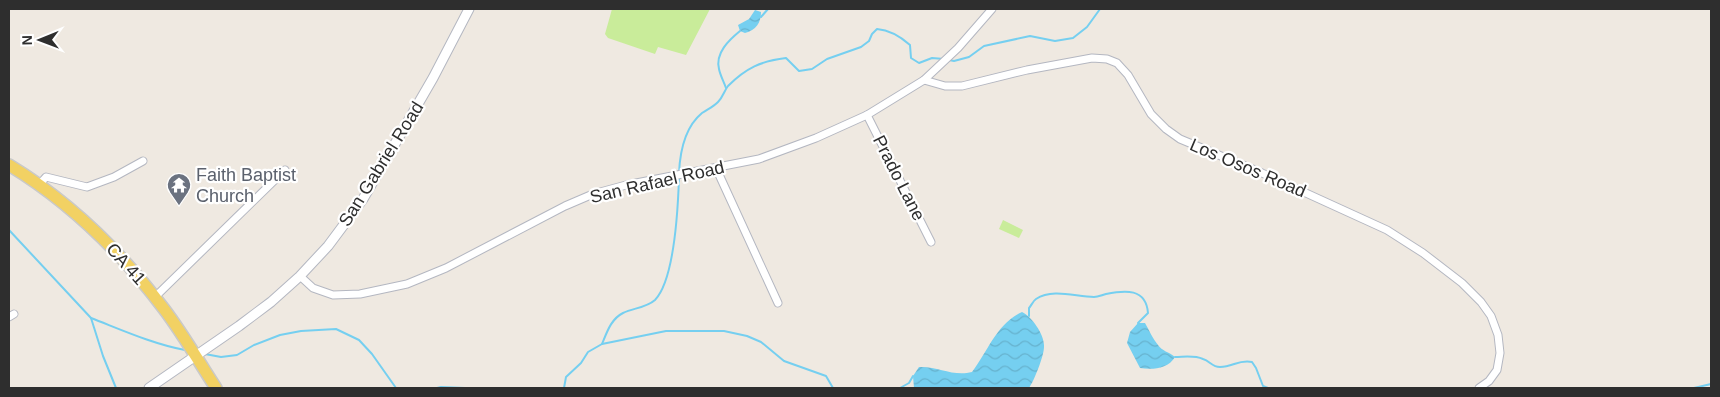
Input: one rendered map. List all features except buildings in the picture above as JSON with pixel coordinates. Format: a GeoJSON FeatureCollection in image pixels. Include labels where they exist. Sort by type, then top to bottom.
{"type":"FeatureCollection","features":[{"type":"Feature","properties":{"kind":"main road","name":"CA 41"},"geometry":{"type":"LineString","coordinates":[[9,165],[64,204],[101,236],[135,272],[166,310],[216,388]]}},
{"type":"Feature","properties":{"kind":"street","name":"San Gabriel Road"},"geometry":{"type":"LineString","coordinates":[[148,388],[271,302],[300,276],[328,246],[363,200],[434,78],[469,9]]}},
{"type":"Feature","properties":{"kind":"street","name":"San Rafael Road"},"geometry":{"type":"LineString","coordinates":[[300,276],[314,288],[332,295],[360,294],[407,284],[446,268],[565,206],[593,194],[626,185],[716,168],[772,154],[839,129],[867,115],[924,80],[958,48],[992,9]]}},
{"type":"Feature","properties":{"kind":"street","name":"Los Osos Road"},"geometry":{"type":"LineString","coordinates":[[924,80],[946,86],[962,86],[1027,70],[1092,58],[1108,59],[1117,63],[1128,75],[1151,114],[1166,129],[1180,139],[1262,173],[1387,230],[1423,253],[1462,283],[1481,302],[1491,316],[1498,335],[1500,353],[1497,370],[1489,381],[1479,388]]}},
{"type":"Feature","properties":{"kind":"street","name":"Prado Lane"},"geometry":{"type":"LineString","coordinates":[[867,115],[931,242]]}},
{"type":"Feature","properties":{"kind":"street"},"geometry":{"type":"LineString","coordinates":[[39,185],[46,178],[87,187],[114,177],[143,160]]}},
{"type":"Feature","properties":{"kind":"street"},"geometry":{"type":"LineString","coordinates":[[716,168],[778,303]]}},
{"type":"Feature","properties":{"kind":"street"},"geometry":{"type":"LineString","coordinates":[[155,297],[285,170]]}},
{"type":"Feature","properties":{"kind":"green space"},"geometry":{"type":"Polygon","coordinates":[[[612,9],[710,9],[686,55],[658,47],[655,54],[608,38],[605,34],[612,9]]]}},
{"type":"Feature","properties":{"kind":"green space"},"geometry":{"type":"Polygon","coordinates":[[[1003,220],[1023,230],[1019,238],[999,229],[1003,220]]]}},
{"type":"Feature","properties":{"kind":"water"},"geometry":{"type":"Polygon","coordinates":[[[755,10],[761,12],[757,26],[745,33],[740,31],[738,25],[749,19],[755,10]]]}},
{"type":"Feature","properties":{"kind":"water"},"geometry":{"type":"Polygon","coordinates":[[[1022,312],[1037,327],[1044,342],[1041,362],[1029,388],[914,388],[913,376],[919,367],[958,373],[972,372],[999,330],[1013,317],[1022,312]]]}},
{"type":"Feature","properties":{"kind":"water"},"geometry":{"type":"Polygon","coordinates":[[[1138,323],[1145,323],[1160,347],[1175,357],[1172,361],[1155,369],[1140,368],[1127,343],[1130,332],[1138,323]]]}},
{"type":"Feature","properties":{"kind":"waterway"},"geometry":{"type":"LineString","coordinates":[[761,17],[768,9]]}},
{"type":"Feature","properties":{"kind":"waterway"},"geometry":{"type":"LineString","coordinates":[[949,60],[954,61],[969,57],[984,46],[1030,36],[1055,41],[1073,38],[1087,27],[1100,9]]}},
{"type":"Feature","properties":{"kind":"waterway"},"geometry":{"type":"LineString","coordinates":[[679,173],[682,148],[691,125],[702,113],[718,102],[728,86],[754,66],[786,58],[799,71],[812,69],[827,59],[861,47],[869,41],[877,29],[890,32],[910,45],[911,58],[919,63],[932,58],[944,59]]}},
{"type":"Feature","properties":{"kind":"waterway"},"geometry":{"type":"LineString","coordinates":[[726,88],[718,63],[719,58],[727,43],[740,31]]}},
{"type":"Feature","properties":{"kind":"waterway"},"geometry":{"type":"LineString","coordinates":[[602,344],[615,319],[623,313],[651,303],[662,290],[674,242],[679,178]]}},
{"type":"Feature","properties":{"kind":"waterway"},"geometry":{"type":"LineString","coordinates":[[9,230],[91,318],[116,388]]}},
{"type":"Feature","properties":{"kind":"waterway"},"geometry":{"type":"LineString","coordinates":[[1029,316],[1029,308],[1035,300],[1050,294],[1094,297],[1127,292],[1139,295],[1146,305],[1148,313],[1138,323]]}},
{"type":"Feature","properties":{"kind":"waterway"},"geometry":{"type":"LineString","coordinates":[[91,318],[149,340],[185,350]]}},
{"type":"Feature","properties":{"kind":"waterway"},"geometry":{"type":"LineString","coordinates":[[205,354],[221,357],[237,355],[254,345],[280,335],[301,331],[336,329],[359,340],[372,354],[396,388]]}},
{"type":"Feature","properties":{"kind":"waterway"},"geometry":{"type":"LineString","coordinates":[[564,388],[566,377],[581,363],[588,352],[602,344],[666,331],[724,331],[747,336],[761,342],[784,361],[826,376],[833,388]]}},
{"type":"Feature","properties":{"kind":"waterway"},"geometry":{"type":"LineString","coordinates":[[1175,357],[1200,358],[1220,367],[1247,361],[1252,362],[1263,386],[1268,388]]}},
{"type":"Feature","properties":{"kind":"waterway"},"geometry":{"type":"LineString","coordinates":[[900,388],[909,383],[913,376]]}},
{"type":"Feature","properties":{"kind":"waterway"},"geometry":{"type":"LineString","coordinates":[[1694,388],[1711,384]]}},
{"type":"Feature","properties":{"kind":"waterway"},"geometry":{"type":"LineString","coordinates":[[437,388],[465,388]]}},
{"type":"Feature","properties":{"kind":"place","name":"Faith Baptist Church"},"geometry":{"type":"Point","coordinates":[179,206]}}]}
